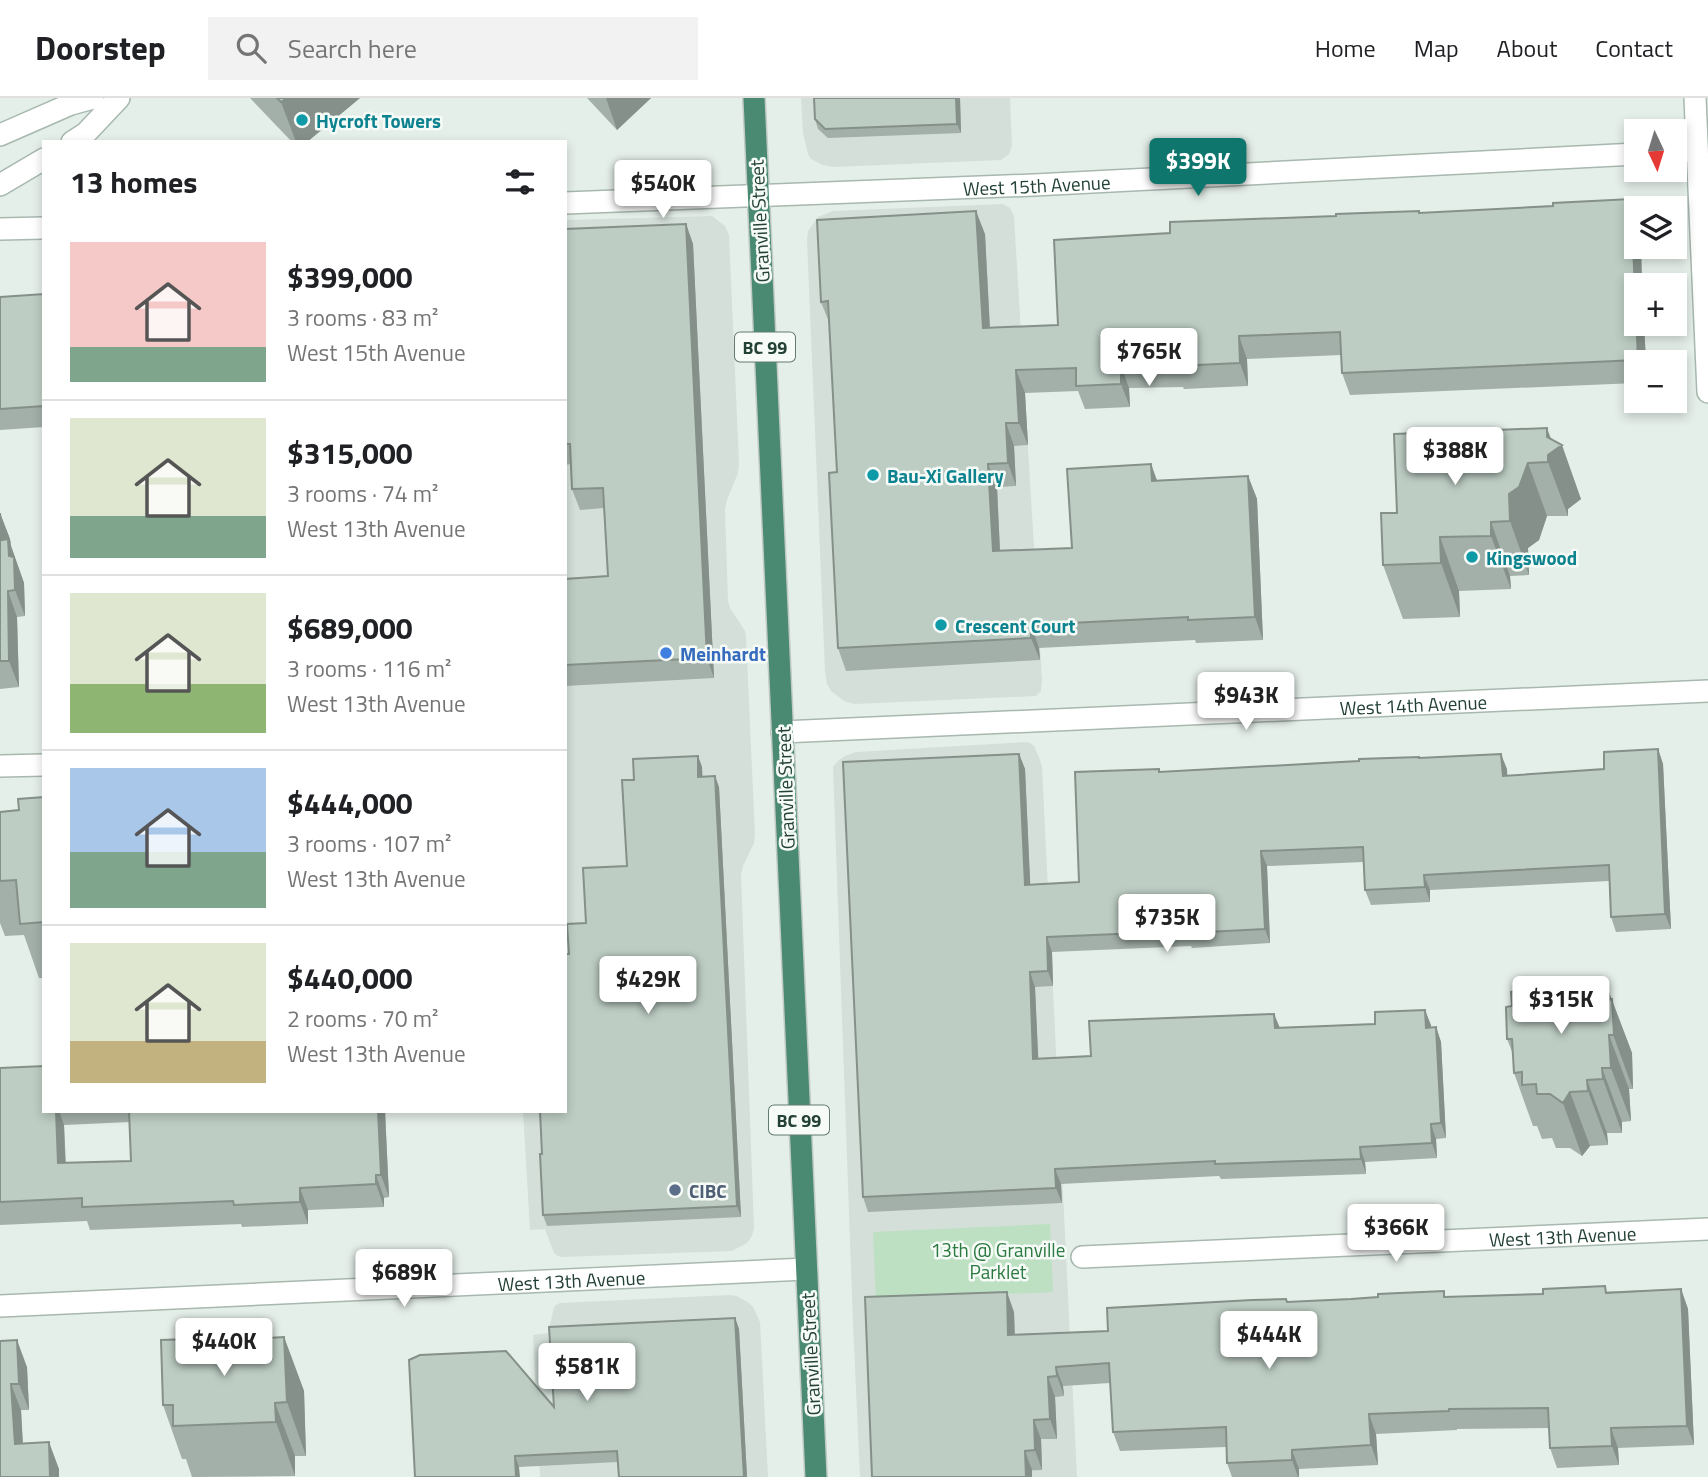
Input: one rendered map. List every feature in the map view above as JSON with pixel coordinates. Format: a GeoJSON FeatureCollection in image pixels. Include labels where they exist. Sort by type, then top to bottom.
{"type":"FeatureCollection","features":[{"type":"Feature","properties":{"kind":"highway","name":"Granville Street"},"geometry":{"type":"LineString","coordinates":[[754,98],[816,1477]]}},
{"type":"Feature","properties":{"kind":"street"},"geometry":{"type":"LineString","coordinates":[[0,135],[71,104],[93,98]]}},
{"type":"Feature","properties":{"kind":"street"},"geometry":{"type":"LineString","coordinates":[[76,140],[86,134],[119,98]]}},
{"type":"Feature","properties":{"kind":"street"},"geometry":{"type":"LineString","coordinates":[[1695,98],[1708,392]]}},
{"type":"Feature","properties":{"kind":"street"},"geometry":{"type":"LineString","coordinates":[[1687,151],[1697,150]]}},
{"type":"Feature","properties":{"kind":"street","name":"West 15th Avenue"},"geometry":{"type":"LineString","coordinates":[[567,203],[1034,185],[1624,155]]}},
{"type":"Feature","properties":{"kind":"street"},"geometry":{"type":"LineString","coordinates":[[0,185],[42,160]]}},
{"type":"Feature","properties":{"kind":"street"},"geometry":{"type":"LineString","coordinates":[[0,229],[42,228]]}},
{"type":"Feature","properties":{"kind":"street","name":"West 14th Avenue"},"geometry":{"type":"LineString","coordinates":[[782,732],[1708,691]]}},
{"type":"Feature","properties":{"kind":"street"},"geometry":{"type":"LineString","coordinates":[[0,766],[42,765]]}},
{"type":"Feature","properties":{"kind":"street","name":"West 13th Avenue"},"geometry":{"type":"LineString","coordinates":[[1082,1257],[1708,1229]]}},
{"type":"Feature","properties":{"kind":"street","name":"West 13th Avenue"},"geometry":{"type":"LineString","coordinates":[[0,1306],[806,1269]]}},
{"type":"Feature","properties":{"kind":"shaded area"},"geometry":{"type":"Polygon","coordinates":[[[801,98],[1010,98],[1012,146],[1009,154],[1001,160],[833,167],[823,165],[811,159],[808,154],[803,133],[801,98]]]}},
{"type":"Feature","properties":{"kind":"shaded area"},"geometry":{"type":"Polygon","coordinates":[[[1003,204],[1010,208],[1014,216],[1041,691],[1036,696],[854,704],[844,701],[831,691],[825,671],[808,231],[818,217],[833,211],[1003,204]]]}},
{"type":"Feature","properties":{"kind":"shaded area"},"geometry":{"type":"Polygon","coordinates":[[[712,216],[725,226],[729,235],[739,463],[725,510],[728,601],[746,637],[755,835],[741,874],[754,1228],[747,1243],[732,1251],[563,1257],[554,1253],[545,1229],[530,1230],[523,1113],[567,1113],[567,220],[712,216]]]}},
{"type":"Feature","properties":{"kind":"shaded area"},"geometry":{"type":"Polygon","coordinates":[[[1025,742],[1034,746],[1042,767],[1077,1477],[860,1477],[833,767],[845,756],[856,752],[1025,742]]]}},
{"type":"Feature","properties":{"kind":"shaded area"},"geometry":{"type":"Polygon","coordinates":[[[730,1295],[749,1303],[760,1322],[768,1477],[540,1477],[533,1335],[548,1333],[556,1305],[730,1295]]]}},
{"type":"Feature","properties":{"kind":"green space","name":"13th @ Granville Parklet"},"geometry":{"type":"Polygon","coordinates":[[[1050,1224],[1053,1292],[876,1300],[873,1232],[1050,1224]]]}},
{"type":"Feature","properties":{"kind":"building"},"geometry":{"type":"Polygon","coordinates":[[[814,98],[956,98],[957,124],[825,129],[815,119],[814,98]]]}},
{"type":"Feature","properties":{"kind":"building"},"geometry":{"type":"Polygon","coordinates":[[[1624,199],[1624,259],[1634,259],[1634,273],[1624,273],[1624,336],[1637,336],[1638,350],[1624,350],[1624,361],[1342,373],[1340,332],[1239,336],[1240,363],[1121,365],[1121,384],[1076,386],[1076,368],[1016,370],[1019,423],[1006,423],[1008,463],[988,464],[993,551],[1072,548],[1067,469],[1151,464],[1152,481],[1248,476],[1255,617],[1188,620],[1188,617],[1031,625],[1031,638],[838,648],[829,473],[837,472],[828,301],[821,302],[817,220],[976,211],[983,328],[1058,325],[1054,240],[1170,233],[1170,222],[1419,213],[1553,206],[1553,203],[1624,199]]]}},
{"type":"Feature","properties":{"kind":"building"},"geometry":{"type":"Polygon","coordinates":[[[686,224],[707,658],[567,665],[567,579],[608,576],[603,488],[572,489],[570,444],[567,444],[567,229],[686,224]]]}},
{"type":"Feature","properties":{"kind":"building"},"geometry":{"type":"Polygon","coordinates":[[[42,294],[42,406],[0,409],[0,297],[42,294]]]}},
{"type":"Feature","properties":{"kind":"building"},"geometry":{"type":"Polygon","coordinates":[[[1547,428],[1547,437],[1562,445],[1548,455],[1548,462],[1528,463],[1519,487],[1509,494],[1510,521],[1491,522],[1491,536],[1440,537],[1441,563],[1383,565],[1381,513],[1397,513],[1394,434],[1547,428]]]}},
{"type":"Feature","properties":{"kind":"building"},"geometry":{"type":"Polygon","coordinates":[[[0,513],[2,540],[8,539],[9,556],[14,557],[15,590],[8,591],[9,661],[0,661],[0,513]]]}},
{"type":"Feature","properties":{"kind":"building"},"geometry":{"type":"Polygon","coordinates":[[[1658,749],[1665,914],[1611,917],[1609,865],[1424,875],[1425,887],[1365,890],[1363,847],[1261,851],[1265,929],[1047,937],[1048,971],[1030,972],[1033,1059],[1091,1056],[1089,1021],[1274,1014],[1275,1028],[1375,1024],[1375,1012],[1425,1010],[1426,1028],[1436,1027],[1441,1123],[1431,1124],[1432,1143],[1360,1147],[1361,1159],[1215,1164],[1215,1161],[1055,1169],[1056,1188],[863,1197],[843,762],[1019,754],[1025,885],[1079,882],[1075,772],[1159,769],[1159,772],[1359,759],[1501,754],[1503,776],[1604,769],[1604,752],[1658,749]]]}},
{"type":"Feature","properties":{"kind":"building"},"geometry":{"type":"Polygon","coordinates":[[[698,756],[698,777],[715,776],[737,1206],[543,1215],[540,1113],[567,1113],[567,924],[586,923],[583,868],[627,866],[622,780],[634,780],[633,759],[698,756]]]}},
{"type":"Feature","properties":{"kind":"building"},"geometry":{"type":"Polygon","coordinates":[[[42,797],[42,922],[20,924],[16,880],[0,881],[0,812],[19,810],[18,799],[42,797]]]}},
{"type":"Feature","properties":{"kind":"building"},"geometry":{"type":"Polygon","coordinates":[[[1596,982],[1596,988],[1607,987],[1608,1000],[1612,999],[1614,1035],[1609,1035],[1611,1068],[1602,1068],[1603,1079],[1587,1080],[1588,1091],[1570,1092],[1563,1103],[1550,1094],[1537,1094],[1536,1084],[1522,1085],[1522,1072],[1514,1073],[1512,1039],[1507,1039],[1506,1007],[1512,1006],[1511,992],[1521,991],[1520,986],[1596,982]]]}},
{"type":"Feature","properties":{"kind":"building"},"geometry":{"type":"Polygon","coordinates":[[[42,1066],[42,1113],[56,1113],[58,1163],[131,1161],[129,1113],[378,1113],[381,1175],[376,1175],[376,1184],[300,1188],[300,1202],[234,1205],[233,1201],[82,1207],[82,1198],[0,1202],[0,1068],[42,1066]]]}},
{"type":"Feature","properties":{"kind":"building"},"geometry":{"type":"Polygon","coordinates":[[[1605,1286],[1606,1293],[1681,1289],[1687,1426],[1611,1428],[1612,1446],[1550,1448],[1548,1408],[1449,1409],[1369,1414],[1371,1445],[1292,1450],[1292,1460],[1227,1463],[1226,1427],[1113,1432],[1109,1363],[1056,1367],[1057,1376],[1048,1377],[1050,1419],[1034,1420],[1035,1450],[1025,1451],[1026,1477],[872,1477],[865,1297],[1007,1292],[1008,1335],[1108,1331],[1107,1308],[1252,1300],[1286,1299],[1287,1302],[1351,1299],[1378,1297],[1378,1294],[1444,1291],[1444,1297],[1543,1294],[1543,1289],[1605,1286]]]}},
{"type":"Feature","properties":{"kind":"building"},"geometry":{"type":"Polygon","coordinates":[[[735,1318],[744,1477],[619,1477],[617,1451],[515,1456],[516,1477],[415,1477],[409,1360],[420,1355],[506,1351],[554,1407],[549,1327],[735,1318]]]}},
{"type":"Feature","properties":{"kind":"building"},"geometry":{"type":"Polygon","coordinates":[[[250,1330],[250,1339],[284,1337],[287,1402],[275,1403],[276,1422],[173,1426],[173,1405],[163,1405],[161,1340],[190,1339],[190,1333],[250,1330]]]}},
{"type":"Feature","properties":{"kind":"building"},"geometry":{"type":"Polygon","coordinates":[[[17,1340],[19,1384],[11,1384],[15,1444],[49,1442],[50,1477],[0,1477],[0,1341],[17,1340]]]}},
{"type":"Feature","properties":{"kind":"place","name":"Hycroft Towers"},"geometry":{"type":"Point","coordinates":[302,120]}},
{"type":"Feature","properties":{"kind":"place","name":"Bau-Xi Gallery"},"geometry":{"type":"Point","coordinates":[873,475]}},
{"type":"Feature","properties":{"kind":"place","name":"Kingswood"},"geometry":{"type":"Point","coordinates":[1472,557]}},
{"type":"Feature","properties":{"kind":"place","name":"Crescent Court"},"geometry":{"type":"Point","coordinates":[941,625]}},
{"type":"Feature","properties":{"kind":"place","name":"Meinhardt"},"geometry":{"type":"Point","coordinates":[666,653]}},
{"type":"Feature","properties":{"kind":"place","name":"CIBC"},"geometry":{"type":"Point","coordinates":[675,1190]}}]}
